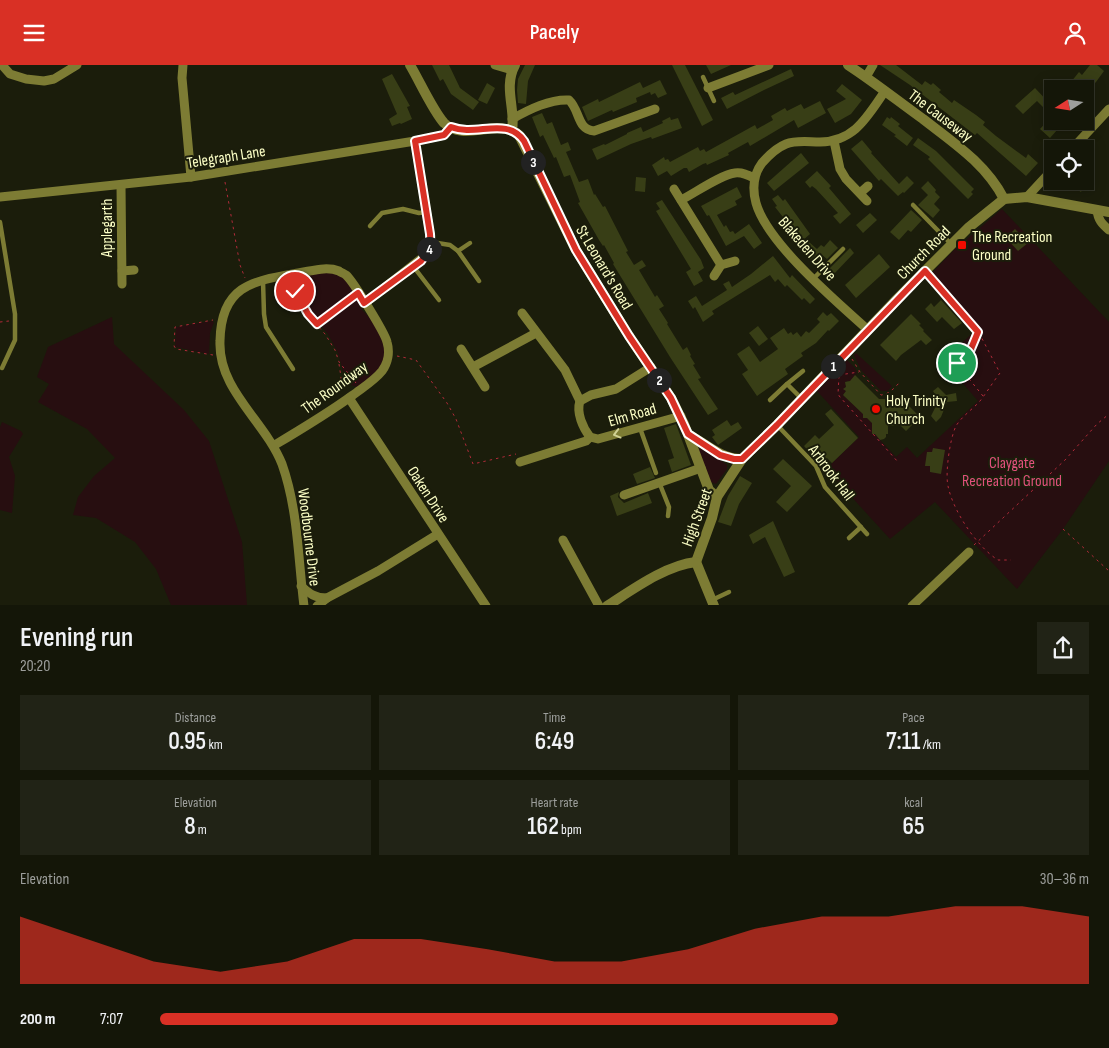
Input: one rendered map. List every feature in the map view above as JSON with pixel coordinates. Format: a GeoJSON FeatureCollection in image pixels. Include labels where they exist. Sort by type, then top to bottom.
{"type":"FeatureCollection","features":[{"type":"Feature","properties":{"kind":"street"},"geometry":{"type":"LineString","coordinates":[[2,65],[10,74],[26,79],[44,81],[54,79],[77,65]]}},
{"type":"Feature","properties":{"kind":"street"},"geometry":{"type":"LineString","coordinates":[[410,65],[440,116],[451,127],[467,131],[496,128],[512,130],[509,95],[514,68],[495,65]]}},
{"type":"Feature","properties":{"kind":"street"},"geometry":{"type":"LineString","coordinates":[[708,88],[770,65]]}},
{"type":"Feature","properties":{"kind":"street","name":"The Causeway"},"geometry":{"type":"LineString","coordinates":[[848,65],[980,164],[993,179],[1004,199]]}},
{"type":"Feature","properties":{"kind":"street"},"geometry":{"type":"LineString","coordinates":[[866,77],[873,65]]}},
{"type":"Feature","properties":{"kind":"street"},"geometry":{"type":"LineString","coordinates":[[180,66],[191,177]]}},
{"type":"Feature","properties":{"kind":"street"},"geometry":{"type":"LineString","coordinates":[[681,200],[725,176],[735,173],[745,174],[754,178],[766,157],[787,143],[797,141],[834,141],[856,129],[885,91]]}},
{"type":"Feature","properties":{"kind":"street"},"geometry":{"type":"LineString","coordinates":[[512,119],[540,106],[559,100],[569,100],[584,128],[588,131],[594,131],[655,109]]}},
{"type":"Feature","properties":{"kind":"street"},"geometry":{"type":"LineString","coordinates":[[1080,140],[1109,109]]}},
{"type":"Feature","properties":{"kind":"street","name":"Telegraph Lane"},"geometry":{"type":"LineString","coordinates":[[0,197],[224,172],[415,141],[444,135],[451,127]]}},
{"type":"Feature","properties":{"kind":"street","name":"St Leonard's Road"},"geometry":{"type":"LineString","coordinates":[[512,130],[524,141],[576,250],[629,336],[671,398],[681,416],[709,490],[717,497]]}},
{"type":"Feature","properties":{"kind":"street"},"geometry":{"type":"LineString","coordinates":[[364,303],[427,254],[430,242],[427,212],[415,141]]}},
{"type":"Feature","properties":{"kind":"street"},"geometry":{"type":"LineString","coordinates":[[834,141],[840,169],[846,179],[867,201]]}},
{"type":"Feature","properties":{"kind":"street","name":"Blakeden Drive"},"geometry":{"type":"LineString","coordinates":[[754,178],[756,204],[761,215],[788,253],[868,330]]}},
{"type":"Feature","properties":{"kind":"street"},"geometry":{"type":"LineString","coordinates":[[1027,197],[1044,179]]}},
{"type":"Feature","properties":{"kind":"street","name":"Applegarth"},"geometry":{"type":"LineString","coordinates":[[121,185],[122,284]]}},
{"type":"Feature","properties":{"kind":"street"},"geometry":{"type":"LineString","coordinates":[[860,193],[868,186]]}},
{"type":"Feature","properties":{"kind":"street"},"geometry":{"type":"LineString","coordinates":[[674,189],[721,265]]}},
{"type":"Feature","properties":{"kind":"street"},"geometry":{"type":"LineString","coordinates":[[1004,199],[1027,197],[1109,212]]}},
{"type":"Feature","properties":{"kind":"street","name":"Church Road"},"geometry":{"type":"LineString","coordinates":[[742,459],[925,271],[980,218],[1004,199]]}},
{"type":"Feature","properties":{"kind":"street"},"geometry":{"type":"LineString","coordinates":[[1097,210],[1097,217],[1109,230]]}},
{"type":"Feature","properties":{"kind":"street"},"geometry":{"type":"LineString","coordinates":[[714,276],[721,265],[735,261]]}},
{"type":"Feature","properties":{"kind":"street"},"geometry":{"type":"LineString","coordinates":[[273,446],[224,371],[220,342],[222,323],[230,301],[238,292],[250,284],[276,277],[324,269],[340,271],[351,281],[381,329],[387,342],[388,355]]}},
{"type":"Feature","properties":{"kind":"street","name":"Applegarth"},"geometry":{"type":"LineString","coordinates":[[122,271],[134,271]]}},
{"type":"Feature","properties":{"kind":"street"},"geometry":{"type":"LineString","coordinates":[[522,313],[565,370],[580,401]]}},
{"type":"Feature","properties":{"kind":"street"},"geometry":{"type":"LineString","coordinates":[[472,367],[536,333]]}},
{"type":"Feature","properties":{"kind":"street"},"geometry":{"type":"LineString","coordinates":[[461,349],[485,387]]}},
{"type":"Feature","properties":{"kind":"street","name":"The Roundway"},"geometry":{"type":"LineString","coordinates":[[273,446],[311,424],[361,389],[382,370],[388,355]]}},
{"type":"Feature","properties":{"kind":"street","name":"Elm Road"},"geometry":{"type":"LineString","coordinates":[[650,367],[616,389],[591,395],[580,401],[582,423],[590,437],[598,439],[681,416]]}},
{"type":"Feature","properties":{"kind":"street","name":"Oaken Drive"},"geometry":{"type":"LineString","coordinates":[[347,399],[486,605]]}},
{"type":"Feature","properties":{"kind":"street"},"geometry":{"type":"LineString","coordinates":[[688,434],[720,455],[742,459]]}},
{"type":"Feature","properties":{"kind":"street","name":"Elm Road"},"geometry":{"type":"LineString","coordinates":[[519,458],[575,445],[586,441],[590,437]]}},
{"type":"Feature","properties":{"kind":"street","name":"Woodbourne Drive"},"geometry":{"type":"LineString","coordinates":[[273,446],[283,467],[292,500],[304,605]]}},
{"type":"Feature","properties":{"kind":"street","name":"High Street"},"geometry":{"type":"LineString","coordinates":[[696,562],[712,518],[717,497],[742,459]]}},
{"type":"Feature","properties":{"kind":"street"},"geometry":{"type":"LineString","coordinates":[[624,495],[658,478],[701,468]]}},
{"type":"Feature","properties":{"kind":"street"},"geometry":{"type":"LineString","coordinates":[[317,605],[378,571],[438,534]]}},
{"type":"Feature","properties":{"kind":"street"},"geometry":{"type":"LineString","coordinates":[[563,540],[598,605]]}},
{"type":"Feature","properties":{"kind":"street"},"geometry":{"type":"LineString","coordinates":[[568,549],[576,543]]}},
{"type":"Feature","properties":{"kind":"street"},"geometry":{"type":"LineString","coordinates":[[912,605],[969,552]]}},
{"type":"Feature","properties":{"kind":"street"},"geometry":{"type":"LineString","coordinates":[[607,605],[674,568],[686,563],[696,562],[713,603]]}},
{"type":"Feature","properties":{"kind":"street"},"geometry":{"type":"LineString","coordinates":[[301,586],[311,595],[327,598]]}},
{"type":"Feature","properties":{"kind":"lane"},"geometry":{"type":"LineString","coordinates":[[703,77],[714,101]]}},
{"type":"Feature","properties":{"kind":"lane"},"geometry":{"type":"LineString","coordinates":[[913,205],[952,245]]}},
{"type":"Feature","properties":{"kind":"lane"},"geometry":{"type":"LineString","coordinates":[[370,226],[382,213],[403,209],[419,213],[427,212]]}},
{"type":"Feature","properties":{"kind":"lane"},"geometry":{"type":"LineString","coordinates":[[0,222],[15,321],[15,340],[2,368]]}},
{"type":"Feature","properties":{"kind":"lane"},"geometry":{"type":"LineString","coordinates":[[430,242],[450,245],[458,251],[479,281]]}},
{"type":"Feature","properties":{"kind":"lane"},"geometry":{"type":"LineString","coordinates":[[458,251],[470,243]]}},
{"type":"Feature","properties":{"kind":"lane"},"geometry":{"type":"LineString","coordinates":[[813,279],[843,249]]}},
{"type":"Feature","properties":{"kind":"lane"},"geometry":{"type":"LineString","coordinates":[[413,266],[439,300]]}},
{"type":"Feature","properties":{"kind":"lane"},"geometry":{"type":"LineString","coordinates":[[263,280],[266,327],[293,369]]}},
{"type":"Feature","properties":{"kind":"lane"},"geometry":{"type":"LineString","coordinates":[[770,400],[803,371]]}},
{"type":"Feature","properties":{"kind":"lane"},"geometry":{"type":"LineString","coordinates":[[787,384],[802,399]]}},
{"type":"Feature","properties":{"kind":"lane","name":"Arbrook Hall"},"geometry":{"type":"LineString","coordinates":[[777,425],[816,465],[825,487],[867,534]]}},
{"type":"Feature","properties":{"kind":"lane"},"geometry":{"type":"LineString","coordinates":[[640,428],[669,507],[668,516]]}},
{"type":"Feature","properties":{"kind":"lane"},"geometry":{"type":"LineString","coordinates":[[849,538],[861,527]]}},
{"type":"Feature","properties":{"kind":"lane"},"geometry":{"type":"LineString","coordinates":[[713,603],[729,592]]}},
{"type":"Feature","properties":{"kind":"path"},"geometry":{"type":"LineString","coordinates":[[224,172],[242,274],[250,284]]}},
{"type":"Feature","properties":{"kind":"path"},"geometry":{"type":"LineString","coordinates":[[925,271],[978,332],[1000,373],[983,396],[957,425],[950,446],[947,484],[952,501],[970,532],[998,561],[1011,561]]}},
{"type":"Feature","properties":{"kind":"path"},"geometry":{"type":"LineString","coordinates":[[298,273],[299,297]]}},
{"type":"Feature","properties":{"kind":"path"},"geometry":{"type":"LineString","coordinates":[[276,277],[279,284],[295,291],[308,314],[325,334],[335,350],[342,377],[340,392],[347,399]]}},
{"type":"Feature","properties":{"kind":"path"},"geometry":{"type":"LineString","coordinates":[[317,324],[358,293]]}},
{"type":"Feature","properties":{"kind":"path"},"geometry":{"type":"LineString","coordinates":[[221,355],[207,355],[175,348],[174,328],[213,320],[222,323]]}},
{"type":"Feature","properties":{"kind":"path"},"geometry":{"type":"LineString","coordinates":[[0,322],[15,321]]}},
{"type":"Feature","properties":{"kind":"path"},"geometry":{"type":"LineString","coordinates":[[978,332],[968,356],[957,363],[983,396]]}},
{"type":"Feature","properties":{"kind":"path"},"geometry":{"type":"LineString","coordinates":[[846,352],[860,372],[881,395],[881,399]]}},
{"type":"Feature","properties":{"kind":"path"},"geometry":{"type":"LineString","coordinates":[[388,355],[416,360],[456,419],[473,464],[519,458]]}},
{"type":"Feature","properties":{"kind":"path"},"geometry":{"type":"LineString","coordinates":[[339,362],[361,389]]}},
{"type":"Feature","properties":{"kind":"path"},"geometry":{"type":"LineString","coordinates":[[860,372],[839,375],[838,394],[898,462]]}},
{"type":"Feature","properties":{"kind":"path"},"geometry":{"type":"LineString","coordinates":[[861,381],[865,378]]}},
{"type":"Feature","properties":{"kind":"path"},"geometry":{"type":"LineString","coordinates":[[881,395],[892,391],[901,381]]}},
{"type":"Feature","properties":{"kind":"path"},"geometry":{"type":"LineString","coordinates":[[850,409],[854,406]]}},
{"type":"Feature","properties":{"kind":"path"},"geometry":{"type":"LineString","coordinates":[[975,543],[1065,461],[1097,424],[1109,414]]}},
{"type":"Feature","properties":{"kind":"path"},"geometry":{"type":"LineString","coordinates":[[1063,529],[1109,571]]}},
{"type":"Feature","properties":{"kind":"green space","name":"Claygate Recreation Ground"},"geometry":{"type":"Polygon","coordinates":[[[1002,209],[1109,322],[1109,461],[1063,529],[1017,589],[935,502],[890,539],[826,469],[859,437],[817,391],[847,360],[857,373],[852,379],[853,382],[847,381],[845,383],[844,389],[846,391],[843,395],[863,414],[864,418],[867,418],[872,423],[873,434],[878,434],[880,440],[896,457],[907,447],[917,458],[978,401],[943,360],[976,330],[928,277],[954,250],[1002,209]]]}},
{"type":"Feature","properties":{"kind":"green space"},"geometry":{"type":"Polygon","coordinates":[[[326,272],[342,277],[349,283],[358,299],[359,306],[374,324],[384,344],[385,357],[381,367],[357,387],[351,385],[344,375],[338,353],[328,334],[310,314],[296,290],[281,284],[283,279],[288,278],[291,283],[307,281],[307,275],[326,272]]]}},
{"type":"Feature","properties":{"kind":"green space"},"geometry":{"type":"Polygon","coordinates":[[[112,317],[114,344],[184,410],[209,441],[242,542],[247,605],[171,605],[156,569],[135,542],[96,518],[73,515],[78,497],[94,476],[115,458],[87,429],[38,402],[49,384],[37,377],[48,347],[112,317]]]}},
{"type":"Feature","properties":{"kind":"green space"},"geometry":{"type":"Polygon","coordinates":[[[214,322],[210,333],[209,354],[175,347],[176,327],[214,322]]]}},
{"type":"Feature","properties":{"kind":"green space"},"geometry":{"type":"Polygon","coordinates":[[[856,353],[892,386],[888,391],[881,391],[861,370],[854,355],[856,353]]]}},
{"type":"Feature","properties":{"kind":"green space"},"geometry":{"type":"Polygon","coordinates":[[[2,422],[21,431],[23,434],[9,457],[15,476],[12,513],[0,510],[0,427],[2,422]]]}},
{"type":"Feature","properties":{"kind":"green space"},"geometry":{"type":"Polygon","coordinates":[[[702,447],[727,465],[727,469],[716,484],[711,482],[698,450],[702,447]]]}},
{"type":"Feature","properties":{"kind":"building"},"geometry":{"type":"Polygon","coordinates":[[[432,65],[449,65],[460,88],[479,102],[473,110],[451,94],[443,79],[440,81],[432,65]]]}},
{"type":"Feature","properties":{"kind":"building"},"geometry":{"type":"Polygon","coordinates":[[[525,65],[535,65],[528,81],[526,104],[518,103],[517,90],[518,79],[525,65]]]}},
{"type":"Feature","properties":{"kind":"building"},"geometry":{"type":"Polygon","coordinates":[[[672,65],[685,65],[713,120],[702,126],[672,65]]]}},
{"type":"Feature","properties":{"kind":"building"},"geometry":{"type":"Polygon","coordinates":[[[706,65],[731,65],[711,74],[706,65]]]}},
{"type":"Feature","properties":{"kind":"building"},"geometry":{"type":"Polygon","coordinates":[[[880,65],[896,65],[922,85],[925,81],[931,85],[933,83],[941,90],[939,92],[952,103],[954,100],[976,115],[985,122],[983,125],[996,136],[1026,158],[1028,154],[1038,163],[1026,176],[977,133],[975,135],[910,85],[880,65]]]}},
{"type":"Feature","properties":{"kind":"building"},"geometry":{"type":"Polygon","coordinates":[[[1090,65],[1097,65],[1104,71],[1094,84],[1094,80],[1073,80],[1079,72],[1082,75],[1090,65]]]}},
{"type":"Feature","properties":{"kind":"building"},"geometry":{"type":"Polygon","coordinates":[[[791,69],[794,76],[727,109],[721,98],[733,92],[735,95],[791,69]]]}},
{"type":"Feature","properties":{"kind":"building"},"geometry":{"type":"Polygon","coordinates":[[[392,74],[410,106],[407,107],[412,119],[392,126],[389,119],[397,114],[382,79],[392,74]]]}},
{"type":"Feature","properties":{"kind":"building"},"geometry":{"type":"Polygon","coordinates":[[[660,80],[667,94],[658,98],[655,93],[651,95],[650,92],[636,98],[637,102],[613,112],[612,110],[588,121],[582,107],[598,99],[599,102],[640,82],[643,88],[660,80]]]}},
{"type":"Feature","properties":{"kind":"building"},"geometry":{"type":"Polygon","coordinates":[[[487,83],[495,88],[487,104],[478,100],[487,83]]]}},
{"type":"Feature","properties":{"kind":"building"},"geometry":{"type":"Polygon","coordinates":[[[842,84],[862,100],[851,114],[835,123],[827,109],[846,99],[836,91],[842,84]]]}},
{"type":"Feature","properties":{"kind":"building"},"geometry":{"type":"Polygon","coordinates":[[[1035,88],[1044,98],[1044,108],[1037,101],[1023,114],[1015,106],[1035,88]]]}},
{"type":"Feature","properties":{"kind":"building"},"geometry":{"type":"Polygon","coordinates":[[[820,101],[826,113],[798,128],[794,120],[750,146],[748,142],[728,153],[729,155],[707,165],[706,163],[703,164],[689,172],[687,168],[684,168],[671,176],[667,171],[658,176],[652,165],[664,157],[665,160],[668,159],[670,162],[698,147],[700,151],[704,149],[706,152],[755,125],[757,129],[773,120],[771,116],[785,108],[787,111],[801,104],[804,109],[820,101]]]}},
{"type":"Feature","properties":{"kind":"building"},"geometry":{"type":"Polygon","coordinates":[[[542,113],[547,124],[552,122],[561,145],[568,142],[571,150],[566,152],[579,182],[588,179],[594,195],[603,207],[605,206],[634,265],[642,260],[646,266],[639,270],[655,297],[657,295],[664,306],[659,309],[683,350],[687,347],[695,364],[693,365],[701,378],[698,379],[718,409],[708,415],[613,264],[604,245],[599,240],[578,203],[580,202],[570,175],[564,177],[556,157],[554,158],[543,135],[540,137],[532,117],[542,113]]]}},
{"type":"Feature","properties":{"kind":"building"},"geometry":{"type":"Polygon","coordinates":[[[670,117],[671,120],[678,118],[682,128],[652,139],[651,137],[631,144],[597,160],[592,149],[605,145],[641,127],[643,132],[663,123],[662,121],[670,117]]]}},
{"type":"Feature","properties":{"kind":"building"},"geometry":{"type":"Polygon","coordinates":[[[887,117],[890,119],[891,117],[900,124],[898,126],[913,138],[907,146],[882,125],[887,117]]]}},
{"type":"Feature","properties":{"kind":"building"},"geometry":{"type":"Polygon","coordinates":[[[1044,125],[1044,130],[1057,130],[1050,138],[1040,129],[1044,125]]]}},
{"type":"Feature","properties":{"kind":"building"},"geometry":{"type":"Polygon","coordinates":[[[918,138],[936,151],[974,189],[971,192],[973,194],[968,199],[928,159],[930,157],[913,145],[918,138]]]}},
{"type":"Feature","properties":{"kind":"building"},"geometry":{"type":"Polygon","coordinates":[[[862,140],[899,184],[907,176],[914,183],[904,193],[898,196],[881,179],[879,181],[851,149],[862,140]]]}},
{"type":"Feature","properties":{"kind":"building"},"geometry":{"type":"Polygon","coordinates":[[[801,153],[809,163],[774,191],[767,183],[801,153]]]}},
{"type":"Feature","properties":{"kind":"building"},"geometry":{"type":"Polygon","coordinates":[[[817,171],[831,186],[829,188],[851,214],[840,224],[833,216],[838,213],[816,189],[812,186],[810,188],[805,182],[817,171]]]}},
{"type":"Feature","properties":{"kind":"building"},"geometry":{"type":"Polygon","coordinates":[[[636,177],[646,178],[645,192],[635,191],[636,177]]]}},
{"type":"Feature","properties":{"kind":"building"},"geometry":{"type":"Polygon","coordinates":[[[928,181],[940,197],[934,204],[940,210],[933,218],[918,205],[928,195],[921,188],[928,181]]]}},
{"type":"Feature","properties":{"kind":"building"},"geometry":{"type":"Polygon","coordinates":[[[737,187],[742,197],[735,201],[737,205],[717,215],[724,227],[726,225],[730,232],[733,231],[735,234],[749,224],[762,243],[754,249],[744,236],[726,246],[709,215],[707,216],[701,206],[737,187]]]}},
{"type":"Feature","properties":{"kind":"building"},"geometry":{"type":"Polygon","coordinates":[[[778,195],[783,201],[785,199],[810,234],[802,241],[775,207],[777,206],[772,199],[778,195]]]}},
{"type":"Feature","properties":{"kind":"building"},"geometry":{"type":"Polygon","coordinates":[[[662,200],[701,260],[704,268],[698,272],[703,281],[694,286],[686,272],[691,269],[656,211],[660,209],[656,203],[662,200]]]}},
{"type":"Feature","properties":{"kind":"building"},"geometry":{"type":"Polygon","coordinates":[[[911,210],[922,220],[911,232],[908,230],[899,240],[890,232],[911,210]]]}},
{"type":"Feature","properties":{"kind":"building"},"geometry":{"type":"Polygon","coordinates":[[[870,213],[877,220],[863,233],[856,225],[870,213]]]}},
{"type":"Feature","properties":{"kind":"building"},"geometry":{"type":"Polygon","coordinates":[[[1015,229],[1028,243],[1018,251],[1006,238],[1015,229]]]}},
{"type":"Feature","properties":{"kind":"building"},"geometry":{"type":"Polygon","coordinates":[[[830,240],[838,248],[827,259],[821,254],[813,262],[801,250],[809,242],[817,249],[821,245],[824,247],[830,240]]]}},
{"type":"Feature","properties":{"kind":"building"},"geometry":{"type":"Polygon","coordinates":[[[850,248],[854,253],[833,275],[828,270],[850,248]]]}},
{"type":"Feature","properties":{"kind":"building"},"geometry":{"type":"Polygon","coordinates":[[[879,254],[890,267],[856,298],[845,285],[879,254]]]}},
{"type":"Feature","properties":{"kind":"building"},"geometry":{"type":"Polygon","coordinates":[[[773,256],[790,278],[792,275],[815,299],[810,304],[804,298],[802,300],[787,285],[785,287],[778,279],[775,282],[770,275],[712,311],[714,314],[703,322],[695,307],[693,309],[688,301],[696,296],[702,306],[727,290],[723,284],[729,281],[732,287],[773,256]]]}},
{"type":"Feature","properties":{"kind":"building"},"geometry":{"type":"Polygon","coordinates":[[[941,300],[962,323],[954,329],[942,317],[937,322],[925,309],[931,303],[934,307],[941,300]]]}},
{"type":"Feature","properties":{"kind":"building"},"geometry":{"type":"Polygon","coordinates":[[[823,312],[827,316],[831,313],[839,321],[816,343],[801,353],[803,356],[785,369],[788,374],[757,396],[742,374],[748,370],[737,354],[749,346],[760,362],[778,349],[770,338],[784,328],[788,334],[791,332],[793,335],[797,332],[801,337],[806,331],[809,333],[820,322],[817,319],[823,312]]]}},
{"type":"Feature","properties":{"kind":"building"},"geometry":{"type":"Polygon","coordinates":[[[911,314],[932,340],[926,345],[921,340],[896,361],[880,345],[911,314]]]}},
{"type":"Feature","properties":{"kind":"building"},"geometry":{"type":"Polygon","coordinates":[[[758,326],[768,339],[759,346],[749,333],[758,326]]]}},
{"type":"Feature","properties":{"kind":"building","name":"Holy Trinity Church"},"geometry":{"type":"Polygon","coordinates":[[[855,375],[879,399],[889,399],[893,395],[904,406],[907,404],[920,417],[906,431],[900,425],[888,426],[888,434],[886,434],[884,439],[880,440],[875,434],[872,434],[872,423],[867,418],[863,418],[863,414],[843,395],[846,391],[843,389],[846,387],[845,382],[850,381],[855,375]]]}},
{"type":"Feature","properties":{"kind":"building"},"geometry":{"type":"Polygon","coordinates":[[[938,387],[946,395],[956,393],[957,401],[947,402],[941,417],[936,422],[931,416],[939,400],[933,391],[938,387]]]}},
{"type":"Feature","properties":{"kind":"building"},"geometry":{"type":"Polygon","coordinates":[[[831,409],[858,438],[832,463],[827,458],[820,464],[804,446],[815,435],[819,439],[834,425],[825,414],[831,409]]]}},
{"type":"Feature","properties":{"kind":"building"},"geometry":{"type":"Polygon","coordinates":[[[727,420],[731,426],[738,422],[742,428],[718,445],[712,437],[715,435],[712,430],[727,420]]]}},
{"type":"Feature","properties":{"kind":"building"},"geometry":{"type":"Polygon","coordinates":[[[676,424],[691,465],[672,472],[668,460],[674,458],[664,428],[676,424]]]}},
{"type":"Feature","properties":{"kind":"building"},"geometry":{"type":"Polygon","coordinates":[[[933,448],[945,450],[941,474],[930,472],[930,466],[925,466],[927,452],[932,452],[933,448]]]}},
{"type":"Feature","properties":{"kind":"building"},"geometry":{"type":"Polygon","coordinates":[[[783,459],[812,486],[787,512],[776,502],[791,486],[773,469],[783,459]]]}},
{"type":"Feature","properties":{"kind":"building"},"geometry":{"type":"Polygon","coordinates":[[[650,467],[655,478],[637,484],[633,474],[650,467]]]}},
{"type":"Feature","properties":{"kind":"building"},"geometry":{"type":"Polygon","coordinates":[[[740,476],[752,483],[739,504],[731,526],[718,522],[728,496],[740,476]]]}},
{"type":"Feature","properties":{"kind":"building"},"geometry":{"type":"Polygon","coordinates":[[[619,492],[618,497],[624,503],[648,493],[652,503],[617,516],[610,496],[619,492]]]}},
{"type":"Feature","properties":{"kind":"building"},"geometry":{"type":"Polygon","coordinates":[[[773,521],[795,572],[784,577],[765,537],[753,544],[749,535],[773,521]]]}},
{"type":"Feature","properties":{"kind":"place","name":"The Recreation Ground"},"geometry":{"type":"Point","coordinates":[962,245]}},
{"type":"Feature","properties":{"kind":"place","name":"Holy Trinity Church"},"geometry":{"type":"Point","coordinates":[876,409]}},
{"type":"Feature","properties":{"kind":"route"},"geometry":{"type":"LineString","coordinates":[[295,291],[308,314],[317,324],[358,293],[364,303],[421,261],[427,254],[430,234],[415,141],[444,135],[451,127],[467,131],[505,128],[517,133],[524,141],[576,250],[629,336],[671,398],[688,434],[705,443],[720,455],[742,459],[925,271],[977,329],[978,332],[968,356],[957,363]]}}]}
